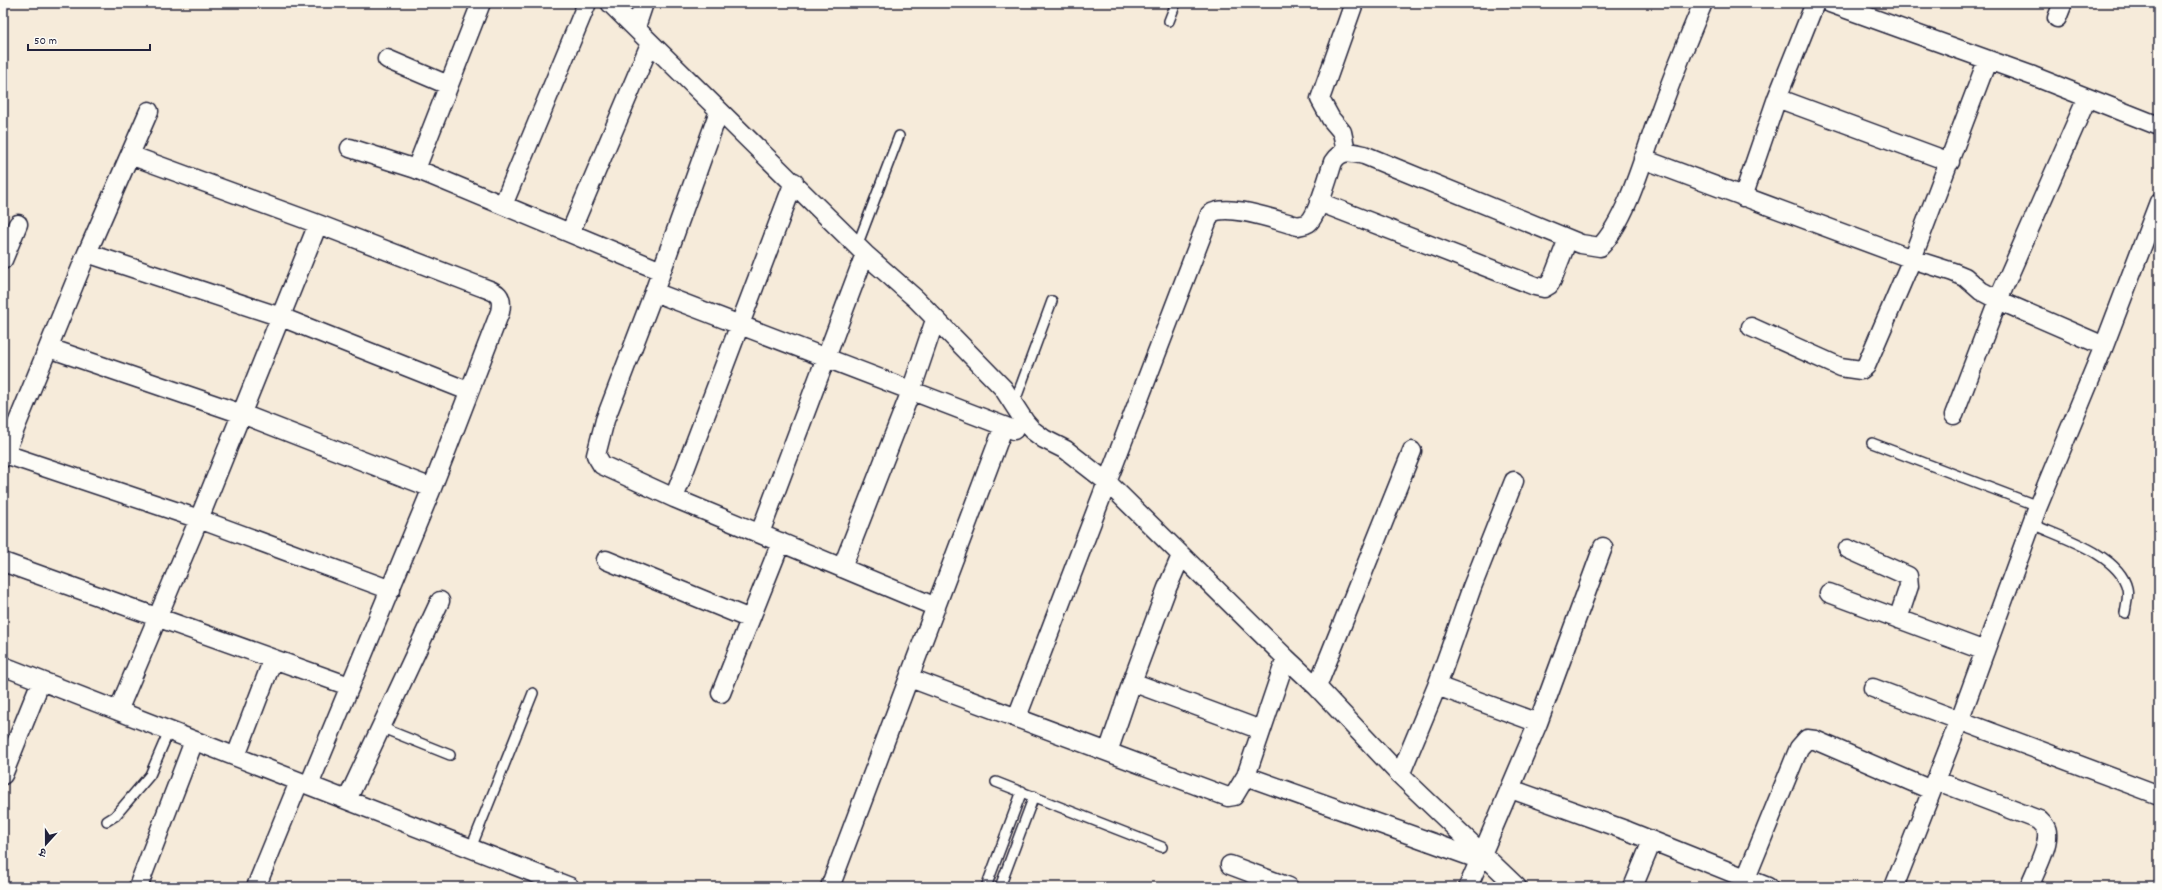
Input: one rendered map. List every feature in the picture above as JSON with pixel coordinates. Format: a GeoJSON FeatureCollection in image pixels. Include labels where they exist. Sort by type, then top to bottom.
{"type":"FeatureCollection","features":[{"type":"Feature","properties":{"kind":"street"},"geometry":{"type":"LineString","coordinates":[[416,169],[481,3]]}},
{"type":"Feature","properties":{"kind":"street"},"geometry":{"type":"LineString","coordinates":[[503,204],[587,3]]}},
{"type":"Feature","properties":{"kind":"street"},"geometry":{"type":"LineString","coordinates":[[610,3],[636,27],[650,44],[794,182],[861,250],[916,299],[1003,388],[1025,422],[1044,439]]}},
{"type":"Feature","properties":{"kind":"street"},"geometry":{"type":"LineString","coordinates":[[636,27],[644,3]]}},
{"type":"Feature","properties":{"kind":"street"},"geometry":{"type":"LineString","coordinates":[[1346,152],[1342,132],[1331,119],[1320,99],[1354,3]]}},
{"type":"Feature","properties":{"kind":"street"},"geometry":{"type":"LineString","coordinates":[[1017,717],[1210,214],[1222,209],[1241,211],[1298,226],[1307,224],[1311,220],[1319,202],[1336,156],[1346,152],[1364,155],[1568,239],[1593,247],[1600,247],[1606,241],[1624,209],[1674,73],[1703,3]]}},
{"type":"Feature","properties":{"kind":"street"},"geometry":{"type":"LineString","coordinates":[[1743,197],[1778,98],[1815,3]]}},
{"type":"Feature","properties":{"kind":"street"},"geometry":{"type":"LineString","coordinates":[[1830,3],[2159,126]]}},
{"type":"Feature","properties":{"kind":"street"},"geometry":{"type":"LineString","coordinates":[[570,233],[650,44]]}},
{"type":"Feature","properties":{"kind":"street"},"geometry":{"type":"LineString","coordinates":[[387,59],[448,85]]}},
{"type":"Feature","properties":{"kind":"street"},"geometry":{"type":"LineString","coordinates":[[1751,327],[1840,367],[1861,370],[1866,366],[1871,358],[1912,259],[1988,61]]}},
{"type":"Feature","properties":{"kind":"street"},"geometry":{"type":"LineString","coordinates":[[1778,98],[1950,162]]}},
{"type":"Feature","properties":{"kind":"street"},"geometry":{"type":"LineString","coordinates":[[1954,415],[1998,300],[2087,98]]}},
{"type":"Feature","properties":{"kind":"street"},"geometry":{"type":"LineString","coordinates":[[719,111],[654,292],[605,420],[596,455],[602,465],[674,498],[936,607]]}},
{"type":"Feature","properties":{"kind":"street"},"geometry":{"type":"LineString","coordinates":[[149,112],[87,253],[4,456],[199,519],[391,590]]}},
{"type":"Feature","properties":{"kind":"street"},"geometry":{"type":"LineString","coordinates":[[350,148],[416,169],[661,271]]}},
{"type":"Feature","properties":{"kind":"street"},"geometry":{"type":"LineString","coordinates":[[130,156],[318,224],[484,288],[500,296],[502,303],[500,312],[468,391],[432,488],[391,590],[349,686],[256,887]]}},
{"type":"Feature","properties":{"kind":"street"},"geometry":{"type":"LineString","coordinates":[[1643,159],[1912,259],[1965,277],[1981,291],[1998,300],[2104,346]]}},
{"type":"Feature","properties":{"kind":"street"},"geometry":{"type":"LineString","coordinates":[[674,498],[739,323],[794,182]]}},
{"type":"Feature","properties":{"kind":"street"},"geometry":{"type":"LineString","coordinates":[[1319,202],[1535,286],[1544,288],[1550,285],[1568,239]]}},
{"type":"Feature","properties":{"kind":"street"},"geometry":{"type":"LineString","coordinates":[[1894,887],[1960,719],[2038,506],[2104,346],[2154,231],[2159,202]]}},
{"type":"Feature","properties":{"kind":"street"},"geometry":{"type":"LineString","coordinates":[[3,260],[18,224]]}},
{"type":"Feature","properties":{"kind":"street"},"geometry":{"type":"LineString","coordinates":[[118,711],[199,519],[318,224]]}},
{"type":"Feature","properties":{"kind":"street"},"geometry":{"type":"LineString","coordinates":[[760,533],[825,358],[861,250]]}},
{"type":"Feature","properties":{"kind":"street"},"geometry":{"type":"LineString","coordinates":[[87,253],[281,316],[468,391]]}},
{"type":"Feature","properties":{"kind":"street"},"geometry":{"type":"LineString","coordinates":[[654,292],[739,323],[911,391],[1004,426],[1044,439],[1066,450],[1107,482],[1181,556],[1317,687],[1400,775],[1480,856],[1517,887]]}},
{"type":"Feature","properties":{"kind":"street"},"geometry":{"type":"LineString","coordinates":[[842,568],[911,391],[935,320]]}},
{"type":"Feature","properties":{"kind":"street"},"geometry":{"type":"LineString","coordinates":[[48,348],[242,414],[432,488]]}},
{"type":"Feature","properties":{"kind":"street"},"geometry":{"type":"LineString","coordinates":[[830,887],[1004,426]]}},
{"type":"Feature","properties":{"kind":"street"},"geometry":{"type":"LineString","coordinates":[[1317,687],[1412,451]]}},
{"type":"Feature","properties":{"kind":"street"},"geometry":{"type":"LineString","coordinates":[[1400,775],[1437,686],[1472,587],[1514,481]]}},
{"type":"Feature","properties":{"kind":"street"},"geometry":{"type":"LineString","coordinates":[[721,693],[781,542]]}},
{"type":"Feature","properties":{"kind":"street"},"geometry":{"type":"LineString","coordinates":[[1468,887],[1538,723],[1603,547]]}},
{"type":"Feature","properties":{"kind":"street"},"geometry":{"type":"LineString","coordinates":[[1848,549],[1908,576],[1909,586],[1898,619]]}},
{"type":"Feature","properties":{"kind":"street"},"geometry":{"type":"LineString","coordinates":[[1108,752],[1167,588],[1181,556]]}},
{"type":"Feature","properties":{"kind":"street"},"geometry":{"type":"LineString","coordinates":[[606,560],[750,619]]}},
{"type":"Feature","properties":{"kind":"street"},"geometry":{"type":"LineString","coordinates":[[3,562],[349,686]]}},
{"type":"Feature","properties":{"kind":"street"},"geometry":{"type":"LineString","coordinates":[[1829,593],[1985,651]]}},
{"type":"Feature","properties":{"kind":"street"},"geometry":{"type":"LineString","coordinates":[[347,800],[440,601]]}},
{"type":"Feature","properties":{"kind":"street"},"geometry":{"type":"LineString","coordinates":[[910,678],[1017,717],[1228,798],[1234,796],[1246,776],[1286,658]]}},
{"type":"Feature","properties":{"kind":"street"},"geometry":{"type":"LineString","coordinates":[[236,756],[273,659]]}},
{"type":"Feature","properties":{"kind":"street"},"geometry":{"type":"LineString","coordinates":[[3,666],[570,887]]}},
{"type":"Feature","properties":{"kind":"street"},"geometry":{"type":"LineString","coordinates":[[3,775],[42,681]]}},
{"type":"Feature","properties":{"kind":"street"},"geometry":{"type":"LineString","coordinates":[[1132,682],[1261,730]]}},
{"type":"Feature","properties":{"kind":"street"},"geometry":{"type":"LineString","coordinates":[[1437,686],[1538,723]]}},
{"type":"Feature","properties":{"kind":"street"},"geometry":{"type":"LineString","coordinates":[[1873,688],[1960,719],[2159,795]]}},
{"type":"Feature","properties":{"kind":"street"},"geometry":{"type":"LineString","coordinates":[[1746,878],[1799,748],[1807,739],[1815,740],[1933,785],[2039,820],[2048,832],[2047,841],[2033,886]]}},
{"type":"Feature","properties":{"kind":"street"},"geometry":{"type":"LineString","coordinates":[[138,887],[194,741]]}},
{"type":"Feature","properties":{"kind":"street"},"geometry":{"type":"LineString","coordinates":[[1246,776],[1480,856]]}},
{"type":"Feature","properties":{"kind":"street"},"geometry":{"type":"LineString","coordinates":[[1511,789],[1652,841],[1768,887]]}},
{"type":"Feature","properties":{"kind":"street"},"geometry":{"type":"LineString","coordinates":[[1633,887],[1652,841]]}},
{"type":"Feature","properties":{"kind":"street"},"geometry":{"type":"LineString","coordinates":[[1230,865],[1289,887]]}},
{"type":"Feature","properties":{"kind":"lane"},"geometry":{"type":"LineString","coordinates":[[1170,21],[1176,3]]}},
{"type":"Feature","properties":{"kind":"lane"},"geometry":{"type":"LineString","coordinates":[[861,250],[899,136]]}},
{"type":"Feature","properties":{"kind":"lane"},"geometry":{"type":"LineString","coordinates":[[1014,404],[1052,301]]}},
{"type":"Feature","properties":{"kind":"lane"},"geometry":{"type":"LineString","coordinates":[[1872,443],[2038,506]]}},
{"type":"Feature","properties":{"kind":"lane"},"geometry":{"type":"LineString","coordinates":[[2032,524],[2096,553],[2116,568],[2127,588],[2125,613]]}},
{"type":"Feature","properties":{"kind":"lane"},"geometry":{"type":"LineString","coordinates":[[471,848],[533,693]]}},
{"type":"Feature","properties":{"kind":"lane"},"geometry":{"type":"LineString","coordinates":[[380,727],[450,754]]}},
{"type":"Feature","properties":{"kind":"lane"},"geometry":{"type":"LineString","coordinates":[[107,821],[115,816],[150,775],[169,731]]}},
{"type":"Feature","properties":{"kind":"lane"},"geometry":{"type":"LineString","coordinates":[[996,782],[1162,847]]}},
{"type":"Feature","properties":{"kind":"lane"},"geometry":{"type":"LineString","coordinates":[[986,887],[1022,791]]}},
{"type":"Feature","properties":{"kind":"lane"},"geometry":{"type":"LineString","coordinates":[[1000,887],[1034,796]]}}]}
